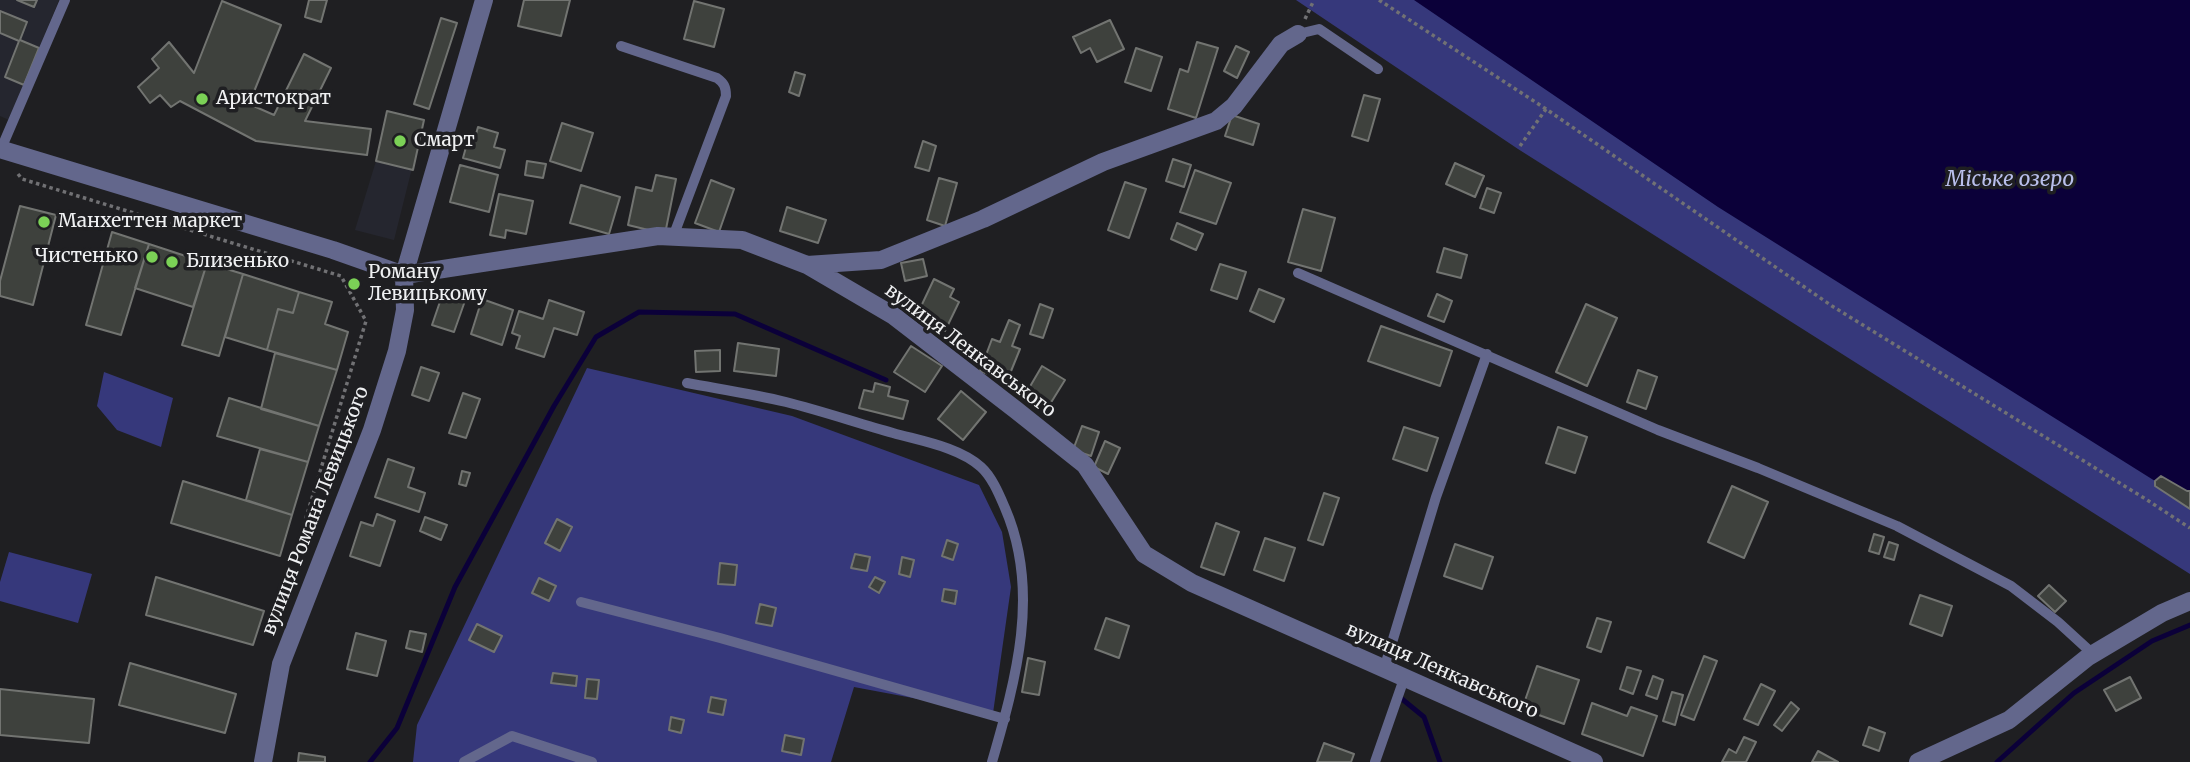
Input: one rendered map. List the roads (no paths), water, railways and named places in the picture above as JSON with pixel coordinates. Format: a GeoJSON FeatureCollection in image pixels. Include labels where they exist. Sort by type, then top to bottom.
{"type":"FeatureCollection","features":[{"type":"Feature","properties":{"kind":"street","name":"вулиця Романа Левицького"},"geometry":{"type":"LineString","coordinates":[[263,762],[281,664],[372,430],[397,351],[405,310],[404,275],[484,0]]}},
{"type":"Feature","properties":{"kind":"street"},"geometry":{"type":"LineString","coordinates":[[807,265],[881,260],[983,219],[1103,162],[1216,121],[1234,106],[1281,44],[1298,34]]}},
{"type":"Feature","properties":{"kind":"street","name":"вулиця Ленкавського"},"geometry":{"type":"LineString","coordinates":[[0,149],[333,250],[404,275],[657,236],[742,240],[807,265],[894,316],[1016,410],[1085,465],[1144,554],[1192,583],[1594,762]]}},
{"type":"Feature","properties":{"kind":"street"},"geometry":{"type":"LineString","coordinates":[[1918,762],[2009,720],[2093,654],[2162,612],[2190,601]]}},
{"type":"Feature","properties":{"kind":"lane"},"geometry":{"type":"LineString","coordinates":[[0,149],[65,0]]}},
{"type":"Feature","properties":{"kind":"lane"},"geometry":{"type":"LineString","coordinates":[[1298,34],[1319,29],[1378,69]]}},
{"type":"Feature","properties":{"kind":"lane"},"geometry":{"type":"LineString","coordinates":[[621,46],[717,78],[726,88],[726,96],[673,237]]}},
{"type":"Feature","properties":{"kind":"lane"},"geometry":{"type":"LineString","coordinates":[[1298,273],[1658,430],[1897,526],[2011,586],[2058,622],[2093,654]]}},
{"type":"Feature","properties":{"kind":"lane"},"geometry":{"type":"LineString","coordinates":[[1384,669],[1436,497],[1487,354]]}},
{"type":"Feature","properties":{"kind":"lane"},"geometry":{"type":"LineString","coordinates":[[687,383],[785,402],[894,433],[958,454],[985,470],[1010,519],[1017,545],[1024,596],[1017,668],[992,762]]}},
{"type":"Feature","properties":{"kind":"lane"},"geometry":{"type":"LineString","coordinates":[[581,602],[720,638],[1005,719]]}},
{"type":"Feature","properties":{"kind":"lane"},"geometry":{"type":"LineString","coordinates":[[1376,762],[1405,676]]}},
{"type":"Feature","properties":{"kind":"lane"},"geometry":{"type":"LineString","coordinates":[[464,762],[512,736],[592,762]]}},
{"type":"Feature","properties":{"kind":"water","name":"Міське озеро"},"geometry":{"type":"Polygon","coordinates":[[[1414,0],[2190,0],[2190,491],[2161,476],[2155,481],[1718,207],[1414,0]]]}},
{"type":"Feature","properties":{"kind":"waterway"},"geometry":{"type":"LineString","coordinates":[[370,762],[397,728],[455,587],[554,406],[596,337],[639,312],[735,314],[886,380]]}},
{"type":"Feature","properties":{"kind":"waterway"},"geometry":{"type":"LineString","coordinates":[[1997,762],[2074,693],[2152,641],[2190,625]]}},
{"type":"Feature","properties":{"kind":"waterway"},"geometry":{"type":"LineString","coordinates":[[1402,699],[1424,717],[1440,762]]}},
{"type":"Feature","properties":{"kind":"place","name":"Аристократ"},"geometry":{"type":"Point","coordinates":[202,99]}},
{"type":"Feature","properties":{"kind":"place","name":"Смарт"},"geometry":{"type":"Point","coordinates":[400,141]}},
{"type":"Feature","properties":{"kind":"place","name":"Манхеттен маркет"},"geometry":{"type":"Point","coordinates":[44,222]}},
{"type":"Feature","properties":{"kind":"place","name":"Чистенько"},"geometry":{"type":"Point","coordinates":[152,257]}},
{"type":"Feature","properties":{"kind":"place","name":"Близенько"},"geometry":{"type":"Point","coordinates":[172,262]}},
{"type":"Feature","properties":{"kind":"place","name":"Роману Левицькому"},"geometry":{"type":"Point","coordinates":[354,284]}}]}
